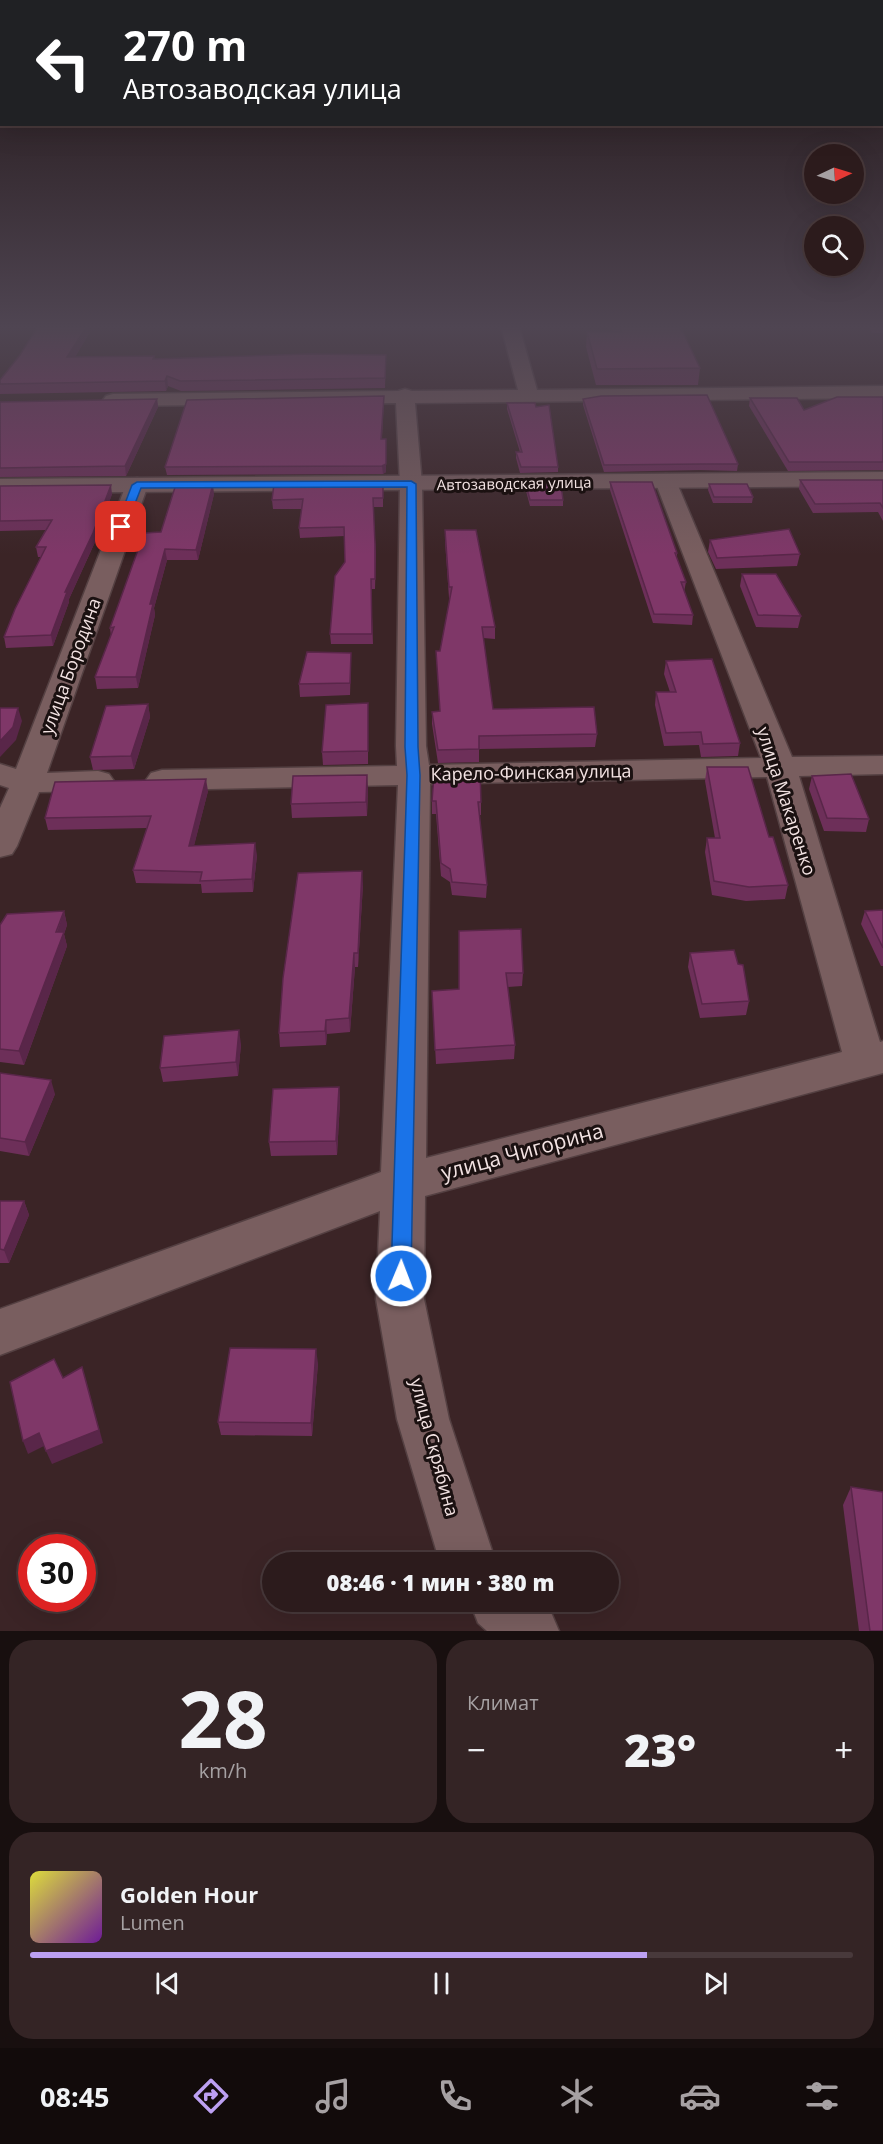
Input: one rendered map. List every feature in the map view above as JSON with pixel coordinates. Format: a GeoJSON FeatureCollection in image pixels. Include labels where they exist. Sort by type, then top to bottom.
{"type":"FeatureCollection","features":[{"type":"Feature","properties":{"kind":"street","name":"улица Скрябина"},"geometry":{"type":"LineString","coordinates":[[405,402],[411,484],[411,747],[414,775],[400,1299],[423,1419],[465,1552]]}},
{"type":"Feature","properties":{"kind":"street","name":"Автозаводская улица"},"geometry":{"type":"LineString","coordinates":[[0,486],[883,479]]}},
{"type":"Feature","properties":{"kind":"street","name":"улица Макаренко"},"geometry":{"type":"LineString","coordinates":[[666,481],[780,767],[874,1058]]}},
{"type":"Feature","properties":{"kind":"street","name":"улица Бородина"},"geometry":{"type":"LineString","coordinates":[[0,846],[13,779],[137,485]]}},
{"type":"Feature","properties":{"kind":"street","name":"Карело-Финская улица"},"geometry":{"type":"LineString","coordinates":[[13,779],[414,775],[883,765]]}},
{"type":"Feature","properties":{"kind":"street","name":"улица Чигорина"},"geometry":{"type":"LineString","coordinates":[[0,1332],[403,1183],[874,1058]]}},
{"type":"Feature","properties":{"kind":"street"},"geometry":{"type":"LineString","coordinates":[[510,1612],[529,1631]]}},
{"type":"Feature","properties":{"kind":"building"},"geometry":{"type":"Polygon","coordinates":[[[0,402],[156,402],[125,466],[0,468],[0,402]]]}},
{"type":"Feature","properties":{"kind":"building"},"geometry":{"type":"Polygon","coordinates":[[[186,402],[384,402],[381,439],[386,439],[386,464],[382,466],[165,467],[186,402]]]}},
{"type":"Feature","properties":{"kind":"building"},"geometry":{"type":"Polygon","coordinates":[[[584,402],[710,402],[738,464],[604,465],[584,402]]]}},
{"type":"Feature","properties":{"kind":"building"},"geometry":{"type":"Polygon","coordinates":[[[753,402],[799,402],[804,410],[824,402],[883,402],[883,462],[789,462],[753,402]]]}},
{"type":"Feature","properties":{"kind":"building"},"geometry":{"type":"Polygon","coordinates":[[[507,403],[535,403],[536,407],[549,405],[558,467],[521,467],[516,452],[522,452],[507,403]]]}},
{"type":"Feature","properties":{"kind":"building"},"geometry":{"type":"Polygon","coordinates":[[[800,480],[883,480],[883,508],[880,503],[815,504],[800,480]]]}},
{"type":"Feature","properties":{"kind":"building"},"geometry":{"type":"Polygon","coordinates":[[[610,482],[652,482],[686,582],[681,582],[693,615],[654,614],[610,482]]]}},
{"type":"Feature","properties":{"kind":"building"},"geometry":{"type":"Polygon","coordinates":[[[383,483],[383,498],[373,498],[375,579],[371,579],[372,634],[330,634],[335,576],[345,562],[344,527],[299,528],[303,499],[272,500],[274,484],[383,483]]]}},
{"type":"Feature","properties":{"kind":"building"},"geometry":{"type":"Polygon","coordinates":[[[176,484],[213,484],[196,550],[165,549],[150,604],[153,604],[136,677],[95,677],[114,627],[110,628],[144,533],[161,532],[176,484]]]}},
{"type":"Feature","properties":{"kind":"building"},"geometry":{"type":"Polygon","coordinates":[[[709,484],[747,484],[753,497],[714,497],[709,484]]]}},
{"type":"Feature","properties":{"kind":"building"},"geometry":{"type":"Polygon","coordinates":[[[111,485],[93,533],[65,592],[67,592],[51,635],[4,637],[15,609],[46,547],[36,547],[52,520],[0,521],[0,486],[111,485]]]}},
{"type":"Feature","properties":{"kind":"building"},"geometry":{"type":"Polygon","coordinates":[[[526,485],[561,485],[563,500],[530,500],[526,485]]]}},
{"type":"Feature","properties":{"kind":"building"},"geometry":{"type":"Polygon","coordinates":[[[789,529],[800,554],[717,558],[710,540],[789,529]]]}},
{"type":"Feature","properties":{"kind":"building"},"geometry":{"type":"Polygon","coordinates":[[[445,530],[476,530],[495,627],[482,627],[493,709],[594,707],[597,734],[479,736],[479,749],[438,750],[432,712],[440,711],[436,651],[440,651],[452,587],[449,587],[445,530]]]}},
{"type":"Feature","properties":{"kind":"building"},"geometry":{"type":"Polygon","coordinates":[[[742,574],[776,574],[801,616],[758,615],[742,574]]]}},
{"type":"Feature","properties":{"kind":"building"},"geometry":{"type":"Polygon","coordinates":[[[307,652],[351,653],[350,683],[299,684],[307,652]]]}},
{"type":"Feature","properties":{"kind":"building"},"geometry":{"type":"Polygon","coordinates":[[[712,659],[740,743],[703,744],[701,732],[666,733],[656,692],[676,692],[666,661],[712,659]]]}},
{"type":"Feature","properties":{"kind":"building"},"geometry":{"type":"Polygon","coordinates":[[[368,703],[368,751],[322,752],[326,705],[368,703]]]}},
{"type":"Feature","properties":{"kind":"building"},"geometry":{"type":"Polygon","coordinates":[[[148,704],[131,756],[90,757],[106,706],[148,704]]]}},
{"type":"Feature","properties":{"kind":"building"},"geometry":{"type":"Polygon","coordinates":[[[0,708],[18,708],[13,727],[0,741],[0,708]]]}},
{"type":"Feature","properties":{"kind":"building"},"geometry":{"type":"Polygon","coordinates":[[[707,767],[748,767],[769,837],[773,837],[788,885],[749,887],[714,881],[707,838],[720,838],[707,767]]]}},
{"type":"Feature","properties":{"kind":"building"},"geometry":{"type":"Polygon","coordinates":[[[480,772],[481,802],[478,802],[487,885],[452,882],[450,869],[441,863],[436,801],[432,801],[434,775],[480,772]]]}},
{"type":"Feature","properties":{"kind":"building"},"geometry":{"type":"Polygon","coordinates":[[[851,774],[869,819],[827,818],[812,776],[851,774]]]}},
{"type":"Feature","properties":{"kind":"building"},"geometry":{"type":"Polygon","coordinates":[[[367,775],[366,802],[291,804],[293,776],[367,775]]]}},
{"type":"Feature","properties":{"kind":"building"},"geometry":{"type":"Polygon","coordinates":[[[206,779],[189,846],[255,843],[252,879],[200,881],[202,872],[133,870],[151,816],[45,818],[55,782],[206,779]]]}},
{"type":"Feature","properties":{"kind":"building"},"geometry":{"type":"Polygon","coordinates":[[[362,871],[358,953],[354,953],[349,1018],[326,1020],[325,1031],[279,1033],[283,978],[298,873],[362,871]]]}},
{"type":"Feature","properties":{"kind":"building"},"geometry":{"type":"Polygon","coordinates":[[[883,910],[883,948],[865,911],[883,910]]]}},
{"type":"Feature","properties":{"kind":"building"},"geometry":{"type":"Polygon","coordinates":[[[64,911],[56,932],[64,932],[19,1051],[0,1049],[0,925],[7,914],[64,911]]]}},
{"type":"Feature","properties":{"kind":"building"},"geometry":{"type":"Polygon","coordinates":[[[521,929],[523,973],[506,973],[515,1045],[435,1050],[432,991],[459,989],[459,931],[521,929]]]}},
{"type":"Feature","properties":{"kind":"building"},"geometry":{"type":"Polygon","coordinates":[[[734,950],[738,964],[743,965],[749,1001],[702,1004],[690,953],[734,950]]]}},
{"type":"Feature","properties":{"kind":"building"},"geometry":{"type":"Polygon","coordinates":[[[239,1030],[236,1062],[160,1068],[164,1036],[239,1030]]]}},
{"type":"Feature","properties":{"kind":"building"},"geometry":{"type":"Polygon","coordinates":[[[0,1073],[51,1080],[25,1142],[0,1138],[0,1073]]]}},
{"type":"Feature","properties":{"kind":"building"},"geometry":{"type":"Polygon","coordinates":[[[339,1087],[336,1141],[269,1142],[273,1089],[339,1087]]]}},
{"type":"Feature","properties":{"kind":"building"},"geometry":{"type":"Polygon","coordinates":[[[0,1201],[24,1201],[4,1250],[0,1249],[0,1201]]]}},
{"type":"Feature","properties":{"kind":"building"},"geometry":{"type":"Polygon","coordinates":[[[230,1348],[316,1349],[311,1423],[218,1422],[230,1348]]]}},
{"type":"Feature","properties":{"kind":"building"},"geometry":{"type":"Polygon","coordinates":[[[54,1359],[63,1378],[82,1367],[99,1430],[46,1451],[39,1433],[23,1441],[10,1382],[54,1359]]]}},
{"type":"Feature","properties":{"kind":"building"},"geometry":{"type":"Polygon","coordinates":[[[851,1487],[883,1492],[883,1631],[870,1631],[851,1487]]]}},
{"type":"Feature","properties":{"kind":"route"},"geometry":{"type":"LineString","coordinates":[[121,527],[137,485],[411,484],[411,747],[414,775],[401,1276]]}}]}
